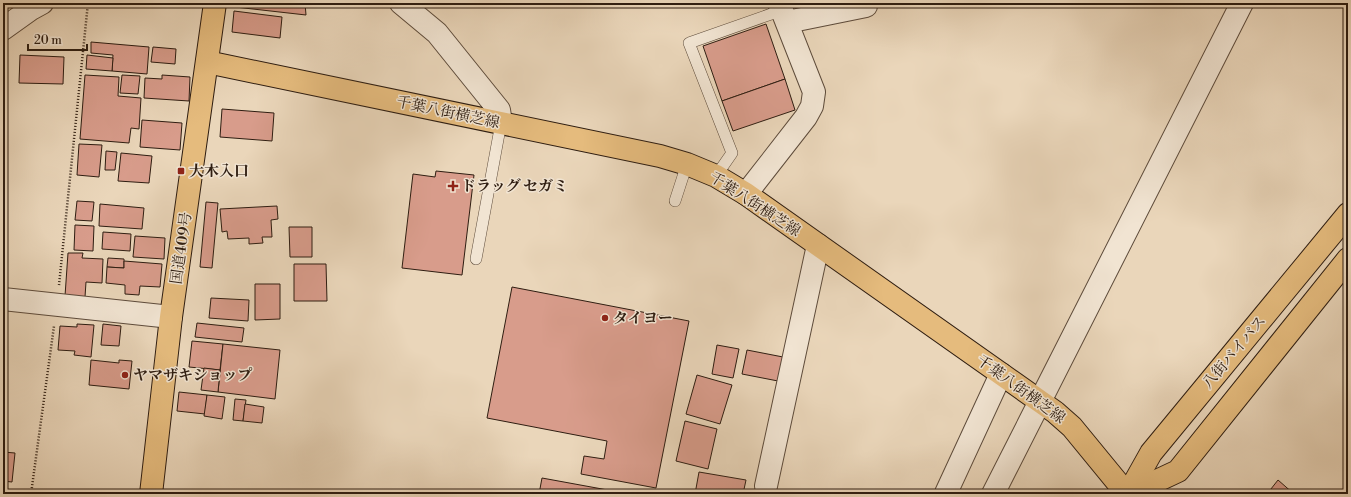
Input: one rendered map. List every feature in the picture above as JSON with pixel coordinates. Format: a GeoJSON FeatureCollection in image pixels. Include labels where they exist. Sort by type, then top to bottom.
{"type":"FeatureCollection","features":[{"type":"Feature","properties":{"kind":"main road","name":"国道409号"},"geometry":{"type":"LineString","coordinates":[[152,494],[171,317],[215,3]]}},
{"type":"Feature","properties":{"kind":"main road","name":"千葉八街横芝線"},"geometry":{"type":"LineString","coordinates":[[207,62],[660,156],[687,164],[716,176],[746,194],[1055,412],[1072,427],[1128,494]]}},
{"type":"Feature","properties":{"kind":"main road","name":"八街バイパス"},"geometry":{"type":"LineString","coordinates":[[1128,494],[1151,453],[1348,214]]}},
{"type":"Feature","properties":{"kind":"main road","name":"八街バイパス"},"geometry":{"type":"LineString","coordinates":[[1128,494],[1178,471],[1348,259]]}},
{"type":"Feature","properties":{"kind":"street"},"geometry":{"type":"LineString","coordinates":[[3,29],[42,3]]}},
{"type":"Feature","properties":{"kind":"street"},"geometry":{"type":"LineString","coordinates":[[401,3],[437,34],[499,110],[501,123]]}},
{"type":"Feature","properties":{"kind":"street"},"geometry":{"type":"LineString","coordinates":[[746,194],[806,117],[812,106],[814,92],[780,12],[866,6],[866,3]]}},
{"type":"Feature","properties":{"kind":"street"},"geometry":{"type":"LineString","coordinates":[[992,494],[1242,3]]}},
{"type":"Feature","properties":{"kind":"street"},"geometry":{"type":"LineString","coordinates":[[766,486],[818,245]]}},
{"type":"Feature","properties":{"kind":"street"},"geometry":{"type":"LineString","coordinates":[[3,299],[171,317]]}},
{"type":"Feature","properties":{"kind":"street"},"geometry":{"type":"LineString","coordinates":[[946,493],[1001,374]]}},
{"type":"Feature","properties":{"kind":"lane"},"geometry":{"type":"LineString","coordinates":[[716,176],[732,153],[689,43],[780,12]]}},
{"type":"Feature","properties":{"kind":"lane"},"geometry":{"type":"LineString","coordinates":[[476,259],[501,123]]}},
{"type":"Feature","properties":{"kind":"lane"},"geometry":{"type":"LineString","coordinates":[[675,201],[687,164]]}},
{"type":"Feature","properties":{"kind":"path"},"geometry":{"type":"LineString","coordinates":[[31,494],[57,305],[88,3]]}},
{"type":"Feature","properties":{"kind":"building"},"geometry":{"type":"Polygon","coordinates":[[[167,3],[201,3],[201,6],[167,3]]]}},
{"type":"Feature","properties":{"kind":"building"},"geometry":{"type":"Polygon","coordinates":[[[236,3],[305,3],[306,15],[235,7],[236,3]]]}},
{"type":"Feature","properties":{"kind":"building"},"geometry":{"type":"Polygon","coordinates":[[[234,11],[282,17],[280,38],[232,32],[234,11]]]}},
{"type":"Feature","properties":{"kind":"building"},"geometry":{"type":"Polygon","coordinates":[[[766,24],[785,79],[722,101],[703,46],[766,24]]]}},
{"type":"Feature","properties":{"kind":"building"},"geometry":{"type":"Polygon","coordinates":[[[91,42],[149,47],[147,74],[112,71],[113,55],[91,53],[91,42]]]}},
{"type":"Feature","properties":{"kind":"building"},"geometry":{"type":"Polygon","coordinates":[[[153,47],[176,49],[175,64],[151,62],[153,47]]]}},
{"type":"Feature","properties":{"kind":"building"},"geometry":{"type":"Polygon","coordinates":[[[20,55],[64,57],[63,84],[19,83],[20,55]]]}},
{"type":"Feature","properties":{"kind":"building"},"geometry":{"type":"Polygon","coordinates":[[[87,55],[113,58],[112,71],[86,69],[87,55]]]}},
{"type":"Feature","properties":{"kind":"building"},"geometry":{"type":"Polygon","coordinates":[[[3,56],[7,56],[6,78],[3,78],[3,56]]]}},
{"type":"Feature","properties":{"kind":"building"},"geometry":{"type":"Polygon","coordinates":[[[85,75],[119,77],[118,96],[141,98],[139,129],[131,128],[129,143],[80,139],[85,75]]]}},
{"type":"Feature","properties":{"kind":"building"},"geometry":{"type":"Polygon","coordinates":[[[122,75],[140,76],[138,94],[120,93],[122,75]]]}},
{"type":"Feature","properties":{"kind":"building"},"geometry":{"type":"Polygon","coordinates":[[[162,75],[190,77],[189,101],[144,98],[145,78],[162,79],[162,75]]]}},
{"type":"Feature","properties":{"kind":"building"},"geometry":{"type":"Polygon","coordinates":[[[785,79],[795,110],[733,131],[722,101],[785,79]]]}},
{"type":"Feature","properties":{"kind":"building"},"geometry":{"type":"Polygon","coordinates":[[[222,109],[274,113],[272,141],[220,137],[222,109]]]}},
{"type":"Feature","properties":{"kind":"building"},"geometry":{"type":"Polygon","coordinates":[[[142,120],[182,123],[180,150],[140,147],[142,120]]]}},
{"type":"Feature","properties":{"kind":"building"},"geometry":{"type":"Polygon","coordinates":[[[79,144],[102,145],[99,177],[77,175],[79,144]]]}},
{"type":"Feature","properties":{"kind":"building"},"geometry":{"type":"Polygon","coordinates":[[[106,151],[117,152],[115,170],[105,170],[106,151]]]}},
{"type":"Feature","properties":{"kind":"building"},"geometry":{"type":"Polygon","coordinates":[[[121,153],[152,156],[149,183],[118,181],[121,153]]]}},
{"type":"Feature","properties":{"kind":"building"},"geometry":{"type":"Polygon","coordinates":[[[436,171],[474,175],[462,275],[402,268],[413,174],[435,177],[436,171]]]}},
{"type":"Feature","properties":{"kind":"building"},"geometry":{"type":"Polygon","coordinates":[[[77,201],[94,202],[92,221],[75,220],[77,201]]]}},
{"type":"Feature","properties":{"kind":"building"},"geometry":{"type":"Polygon","coordinates":[[[206,202],[218,203],[212,268],[200,267],[206,202]]]}},
{"type":"Feature","properties":{"kind":"building"},"geometry":{"type":"Polygon","coordinates":[[[100,204],[144,208],[142,229],[99,226],[100,204]]]}},
{"type":"Feature","properties":{"kind":"building"},"geometry":{"type":"Polygon","coordinates":[[[277,206],[278,219],[271,220],[272,237],[262,237],[263,243],[249,244],[249,238],[228,239],[227,231],[222,232],[220,209],[277,206]]]}},
{"type":"Feature","properties":{"kind":"building"},"geometry":{"type":"Polygon","coordinates":[[[3,208],[6,208],[3,234],[3,208]]]}},
{"type":"Feature","properties":{"kind":"building"},"geometry":{"type":"Polygon","coordinates":[[[75,225],[94,226],[93,251],[74,250],[75,225]]]}},
{"type":"Feature","properties":{"kind":"building"},"geometry":{"type":"Polygon","coordinates":[[[289,227],[312,227],[312,257],[290,257],[289,227]]]}},
{"type":"Feature","properties":{"kind":"building"},"geometry":{"type":"Polygon","coordinates":[[[103,232],[131,234],[130,251],[102,249],[103,232]]]}},
{"type":"Feature","properties":{"kind":"building"},"geometry":{"type":"Polygon","coordinates":[[[135,236],[165,238],[164,259],[133,257],[135,236]]]}},
{"type":"Feature","properties":{"kind":"building"},"geometry":{"type":"Polygon","coordinates":[[[68,253],[83,253],[82,258],[103,259],[102,283],[86,282],[85,297],[65,296],[68,253]]]}},
{"type":"Feature","properties":{"kind":"building"},"geometry":{"type":"Polygon","coordinates":[[[108,258],[124,259],[124,268],[107,267],[108,258]]]}},
{"type":"Feature","properties":{"kind":"building"},"geometry":{"type":"Polygon","coordinates":[[[124,261],[162,264],[160,287],[140,286],[139,295],[125,294],[125,285],[106,283],[107,267],[124,268],[124,261]]]}},
{"type":"Feature","properties":{"kind":"building"},"geometry":{"type":"Polygon","coordinates":[[[294,264],[326,264],[327,301],[294,301],[294,264]]]}},
{"type":"Feature","properties":{"kind":"building"},"geometry":{"type":"Polygon","coordinates":[[[255,284],[280,284],[280,319],[255,320],[255,284]]]}},
{"type":"Feature","properties":{"kind":"building"},"geometry":{"type":"Polygon","coordinates":[[[512,287],[689,321],[656,488],[581,474],[584,456],[604,459],[607,441],[487,418],[512,287]]]}},
{"type":"Feature","properties":{"kind":"building"},"geometry":{"type":"Polygon","coordinates":[[[211,298],[249,300],[248,321],[209,318],[211,298]]]}},
{"type":"Feature","properties":{"kind":"building"},"geometry":{"type":"Polygon","coordinates":[[[197,323],[244,328],[242,342],[195,337],[197,323]]]}},
{"type":"Feature","properties":{"kind":"building"},"geometry":{"type":"Polygon","coordinates":[[[77,324],[94,325],[91,357],[74,355],[75,351],[58,350],[60,326],[77,327],[77,324]]]}},
{"type":"Feature","properties":{"kind":"building"},"geometry":{"type":"Polygon","coordinates":[[[103,324],[121,326],[119,346],[101,345],[103,324]]]}},
{"type":"Feature","properties":{"kind":"building"},"geometry":{"type":"Polygon","coordinates":[[[192,341],[223,344],[220,370],[189,367],[192,341]]]}},
{"type":"Feature","properties":{"kind":"building"},"geometry":{"type":"Polygon","coordinates":[[[223,344],[280,350],[275,399],[218,392],[223,344]]]}},
{"type":"Feature","properties":{"kind":"building"},"geometry":{"type":"Polygon","coordinates":[[[717,345],[739,349],[733,378],[712,374],[717,345]]]}},
{"type":"Feature","properties":{"kind":"building"},"geometry":{"type":"Polygon","coordinates":[[[747,350],[783,357],[778,381],[742,374],[747,350]]]}},
{"type":"Feature","properties":{"kind":"building"},"geometry":{"type":"Polygon","coordinates":[[[91,360],[119,363],[119,360],[132,361],[129,389],[89,385],[91,360]]]}},
{"type":"Feature","properties":{"kind":"building"},"geometry":{"type":"Polygon","coordinates":[[[204,368],[220,370],[218,392],[201,390],[204,368]]]}},
{"type":"Feature","properties":{"kind":"building"},"geometry":{"type":"Polygon","coordinates":[[[697,375],[732,385],[720,424],[686,414],[697,375]]]}},
{"type":"Feature","properties":{"kind":"building"},"geometry":{"type":"Polygon","coordinates":[[[179,392],[207,395],[205,414],[177,411],[179,392]]]}},
{"type":"Feature","properties":{"kind":"building"},"geometry":{"type":"Polygon","coordinates":[[[207,395],[225,397],[222,419],[204,416],[207,395]]]}},
{"type":"Feature","properties":{"kind":"building"},"geometry":{"type":"Polygon","coordinates":[[[235,399],[246,400],[243,421],[233,420],[235,399]]]}},
{"type":"Feature","properties":{"kind":"building"},"geometry":{"type":"Polygon","coordinates":[[[245,404],[264,407],[262,423],[243,421],[245,404]]]}},
{"type":"Feature","properties":{"kind":"building"},"geometry":{"type":"Polygon","coordinates":[[[685,421],[717,429],[708,469],[676,461],[685,421]]]}},
{"type":"Feature","properties":{"kind":"building"},"geometry":{"type":"Polygon","coordinates":[[[3,452],[15,453],[12,482],[3,481],[3,452]]]}},
{"type":"Feature","properties":{"kind":"building"},"geometry":{"type":"Polygon","coordinates":[[[699,472],[746,480],[743,494],[695,494],[699,472]]]}},
{"type":"Feature","properties":{"kind":"building"},"geometry":{"type":"Polygon","coordinates":[[[542,478],[624,493],[624,494],[539,494],[542,478]]]}},
{"type":"Feature","properties":{"kind":"building"},"geometry":{"type":"Polygon","coordinates":[[[1278,480],[1294,494],[1267,494],[1278,480]]]}},
{"type":"Feature","properties":{"kind":"place","name":"大木入口"},"geometry":{"type":"Point","coordinates":[181,171]}},
{"type":"Feature","properties":{"kind":"place","name":"ドラッグ セガミ"},"geometry":{"type":"Point","coordinates":[453,186]}},
{"type":"Feature","properties":{"kind":"place","name":"タイヨー"},"geometry":{"type":"Point","coordinates":[605,318]}},
{"type":"Feature","properties":{"kind":"place","name":"ヤマザキショップ"},"geometry":{"type":"Point","coordinates":[125,375]}}]}
